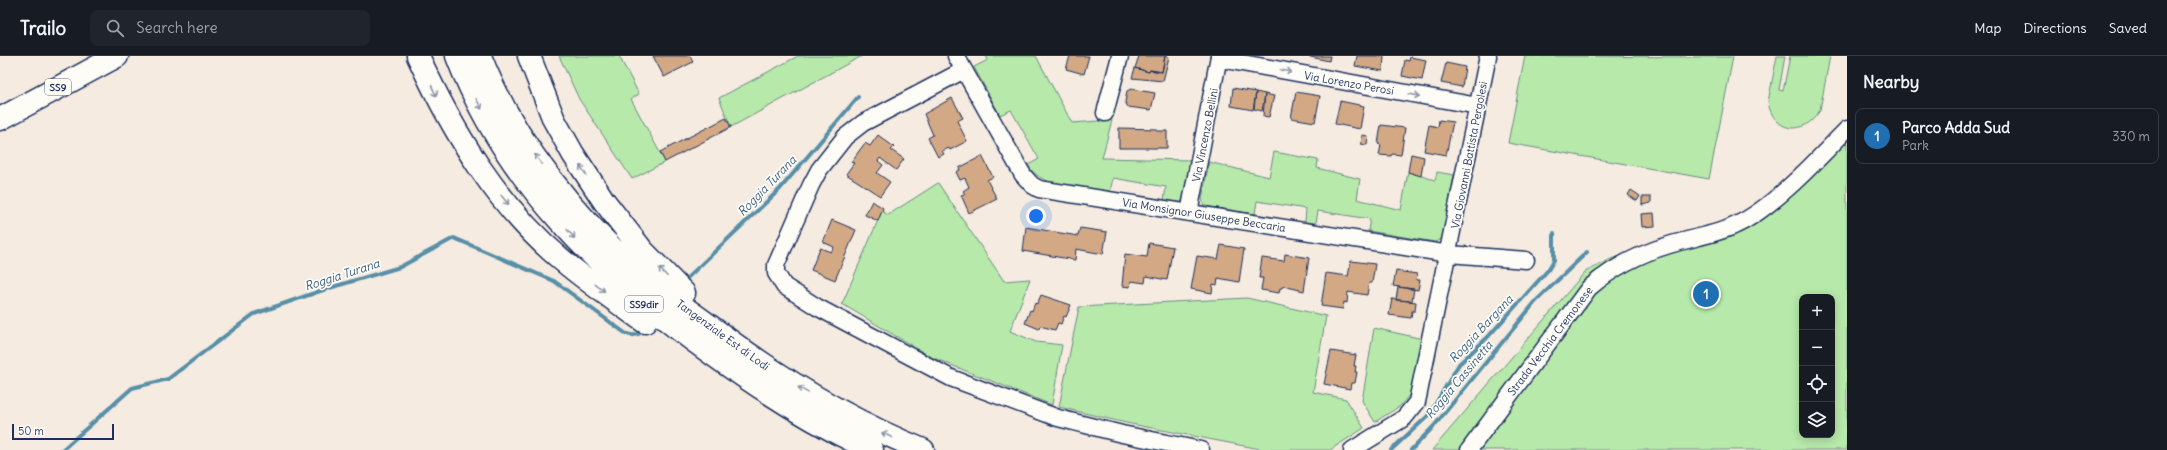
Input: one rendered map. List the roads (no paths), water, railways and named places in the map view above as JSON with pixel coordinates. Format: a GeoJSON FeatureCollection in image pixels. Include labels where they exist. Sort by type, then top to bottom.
{"type":"FeatureCollection","features":[{"type":"Feature","properties":{"kind":"main road","name":"SS9"},"geometry":{"type":"LineString","coordinates":[[0,119],[117,56]]}},
{"type":"Feature","properties":{"kind":"main road"},"geometry":{"type":"LineString","coordinates":[[418,56],[436,96],[467,150],[492,185],[527,227],[562,260],[728,382],[757,386]]}},
{"type":"Feature","properties":{"kind":"main road","name":"Tangenziale Est di Lodi"},"geometry":{"type":"LineString","coordinates":[[457,56],[492,129],[528,182],[572,235],[603,267],[669,324],[757,386],[803,415],[872,450]]}},
{"type":"Feature","properties":{"kind":"main road","name":"Tangenziale Est di Lodi"},"geometry":{"type":"LineString","coordinates":[[480,56],[519,132],[561,191],[588,224],[650,281],[751,357],[791,383],[864,424],[923,450]]}},
{"type":"Feature","properties":{"kind":"main road"},"geometry":{"type":"LineString","coordinates":[[529,56],[554,120],[573,154],[604,201],[642,250],[681,291],[734,334],[751,357]]}},
{"type":"Feature","properties":{"kind":"street","name":"Via Monsignor Giuseppe Beccaria"},"geometry":{"type":"LineString","coordinates":[[956,56],[1023,175],[1032,185],[1039,189],[1449,254],[1526,260]]}},
{"type":"Feature","properties":{"kind":"street"},"geometry":{"type":"LineString","coordinates":[[1105,113],[1120,56]]}},
{"type":"Feature","properties":{"kind":"street","name":"Via Giovanni Battista Pergolesi"},"geometry":{"type":"LineString","coordinates":[[1352,450],[1404,418],[1418,402],[1488,56]]}},
{"type":"Feature","properties":{"kind":"street","name":"Via Lorenzo Perosi"},"geometry":{"type":"LineString","coordinates":[[1220,57],[1478,106]]}},
{"type":"Feature","properties":{"kind":"street","name":"Via Vincenzo Bellini"},"geometry":{"type":"LineString","coordinates":[[1189,213],[1220,57]]}},
{"type":"Feature","properties":{"kind":"street"},"geometry":{"type":"LineString","coordinates":[[964,70],[863,123],[845,137],[819,170],[811,185],[776,265],[778,279],[784,286],[817,307],[951,378],[1058,418],[1122,434],[1201,450]]}},
{"type":"Feature","properties":{"kind":"street","name":"Strada Vecchia Cremonese"},"geometry":{"type":"LineString","coordinates":[[1469,450],[1577,302],[1589,288],[1603,276],[1630,260],[1650,252],[1724,230],[1750,217],[1769,203],[1847,129]]}},
{"type":"Feature","properties":{"kind":"waterway","name":"Roggia Turana"},"geometry":{"type":"LineString","coordinates":[[683,282],[780,189],[858,97]]}},
{"type":"Feature","properties":{"kind":"waterway","name":"Roggia Bargana"},"geometry":{"type":"LineString","coordinates":[[1391,450],[1429,415],[1459,364],[1487,338],[1548,270],[1554,260],[1554,233]]}},
{"type":"Feature","properties":{"kind":"waterway","name":"Roggia Turana"},"geometry":{"type":"LineString","coordinates":[[62,450],[132,388],[168,379],[254,314],[326,289],[400,267],[454,238],[554,281],[625,333],[634,335],[642,332]]}},
{"type":"Feature","properties":{"kind":"waterway","name":"Roggia Cassinetta"},"geometry":{"type":"LineString","coordinates":[[1411,450],[1434,426],[1536,301],[1587,252]]}},
{"type":"Feature","properties":{"kind":"place","name":"Parco Adda Sud"},"geometry":{"type":"Point","coordinates":[1706,294]}}]}
